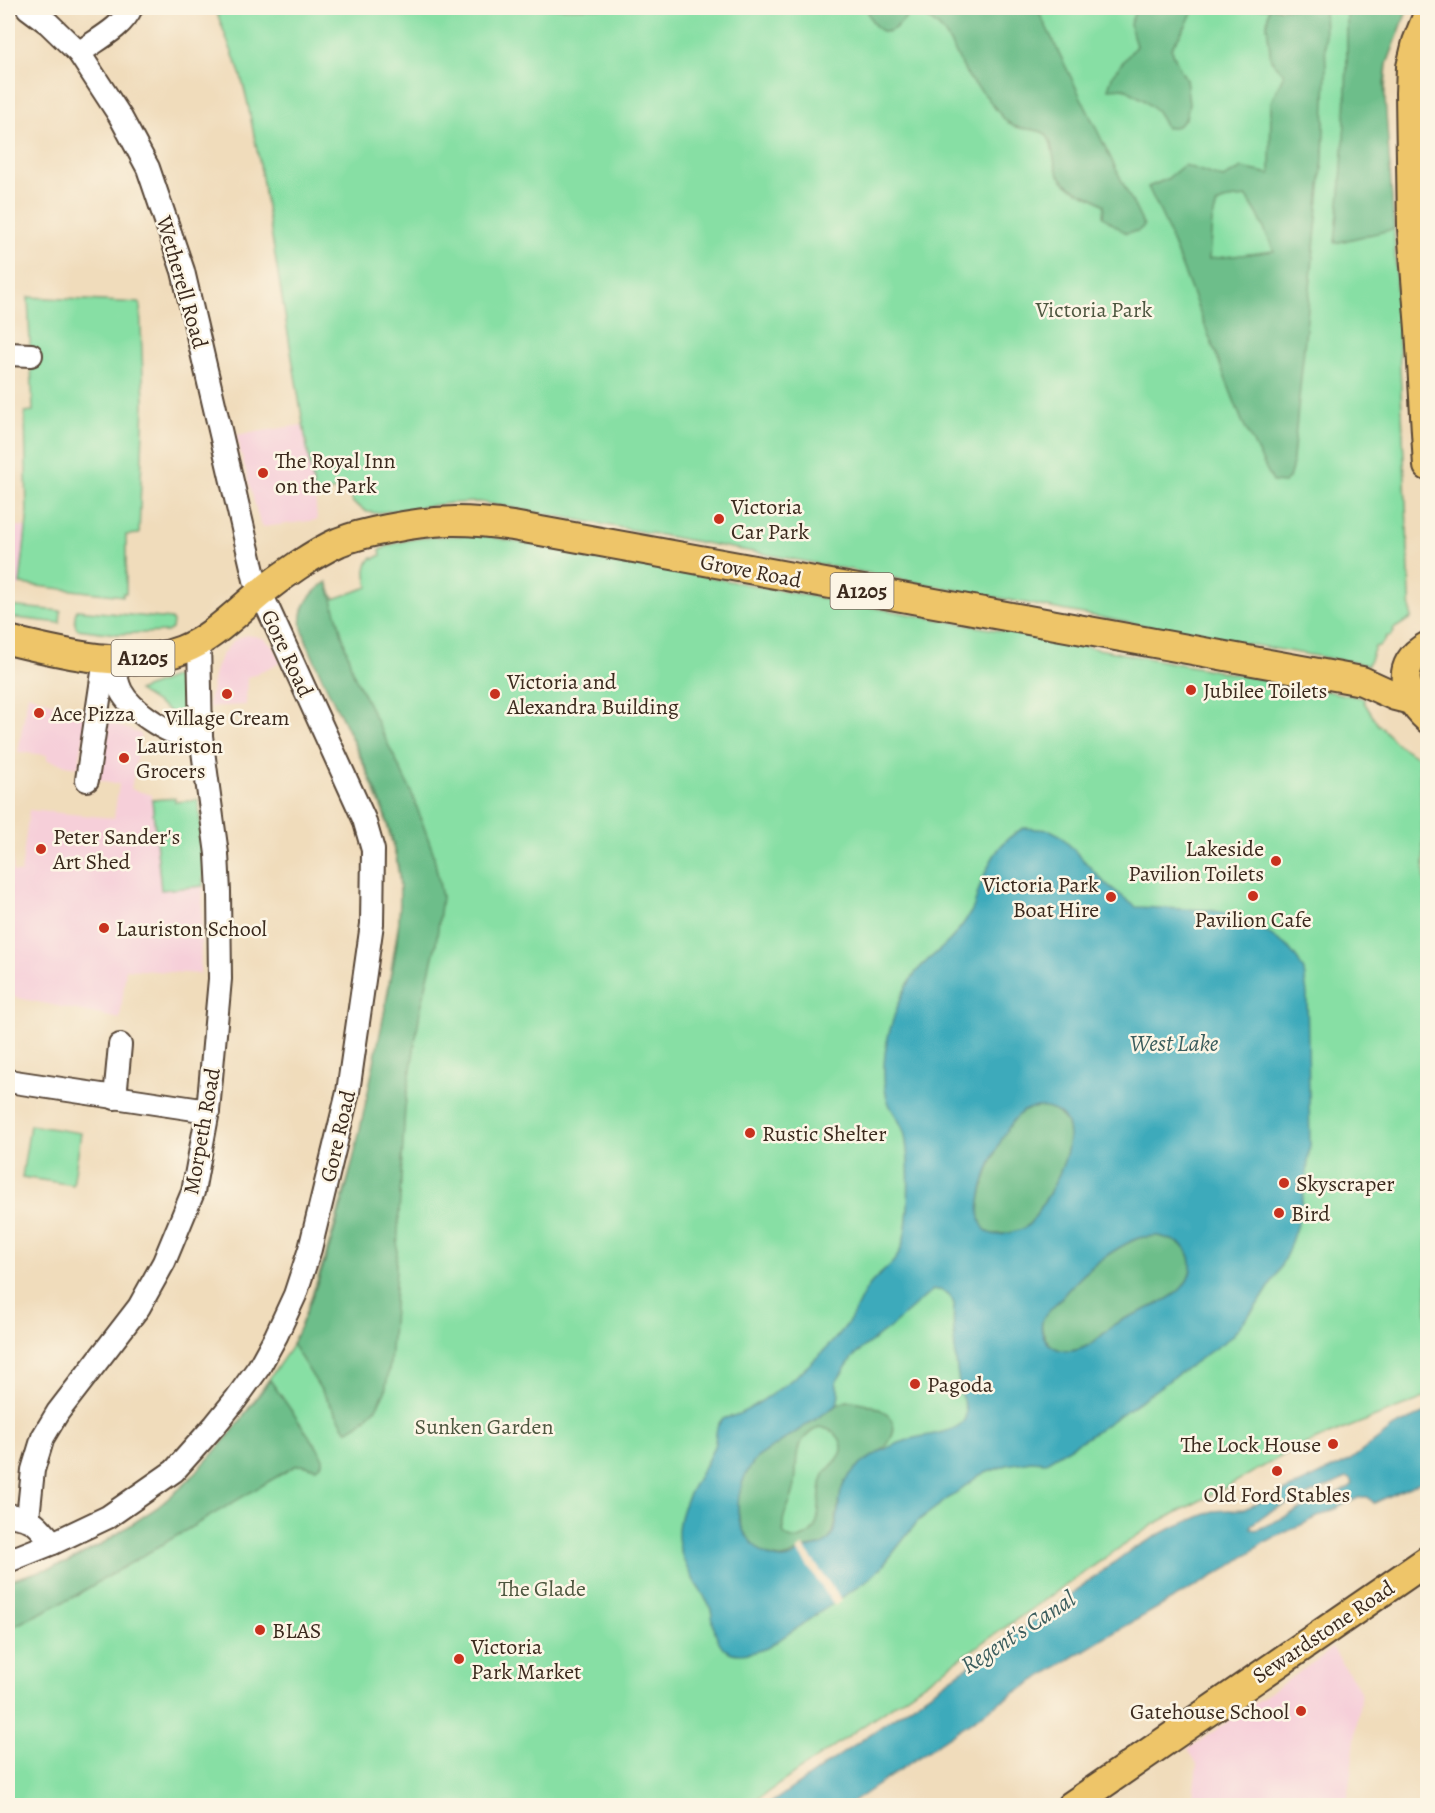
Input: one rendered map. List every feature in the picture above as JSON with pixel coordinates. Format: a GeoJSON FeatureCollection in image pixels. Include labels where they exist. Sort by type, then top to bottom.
{"type":"FeatureCollection","features":[{"type":"Feature","properties":{"kind":"main road"},"geometry":{"type":"LineString","coordinates":[[1428,15],[1417,42],[1411,67],[1410,93],[1412,228],[1428,466]]}},
{"type":"Feature","properties":{"kind":"main road","name":"Grove Road"},"geometry":{"type":"LineString","coordinates":[[260,594],[290,572],[339,542],[374,531],[408,524],[451,520],[480,521],[590,539],[1362,681],[1419,709]]}},
{"type":"Feature","properties":{"kind":"main road","name":"A1205"},"geometry":{"type":"LineString","coordinates":[[8,640],[54,651],[109,659],[162,656],[181,651],[199,642],[260,594]]}},
{"type":"Feature","properties":{"kind":"main road"},"geometry":{"type":"LineString","coordinates":[[1407,669],[1410,660],[1428,646]]}},
{"type":"Feature","properties":{"kind":"main road","name":"Grove Road"},"geometry":{"type":"LineString","coordinates":[[1362,681],[1407,669],[1406,684],[1419,709]]}},
{"type":"Feature","properties":{"kind":"main road","name":"Sewardstone Road"},"geometry":{"type":"LineString","coordinates":[[1071,1806],[1428,1560]]}},
{"type":"Feature","properties":{"kind":"street","name":"Wetherell Road"},"geometry":{"type":"LineString","coordinates":[[28,8],[79,52],[120,116],[148,168],[180,260],[260,594]]}},
{"type":"Feature","properties":{"kind":"street"},"geometry":{"type":"LineString","coordinates":[[79,52],[119,24],[131,8]]}},
{"type":"Feature","properties":{"kind":"street"},"geometry":{"type":"LineString","coordinates":[[8,354],[31,354]]}},
{"type":"Feature","properties":{"kind":"street","name":"Gore Road"},"geometry":{"type":"LineString","coordinates":[[8,1561],[108,1517],[174,1470],[215,1425],[267,1353],[295,1295],[310,1249],[348,1092],[372,924],[373,850],[364,819],[279,630],[260,594]]}},
{"type":"Feature","properties":{"kind":"street","name":"Morpeth Road"},"geometry":{"type":"LineString","coordinates":[[18,1517],[43,1437],[58,1412],[138,1307],[164,1262],[193,1192],[208,1111],[220,979],[217,854],[201,736],[199,642]]}},
{"type":"Feature","properties":{"kind":"street"},"geometry":{"type":"LineString","coordinates":[[109,659],[117,682],[128,702],[148,718],[180,735],[201,736]]}},
{"type":"Feature","properties":{"kind":"street"},"geometry":{"type":"LineString","coordinates":[[87,780],[109,659]]}},
{"type":"Feature","properties":{"kind":"street"},"geometry":{"type":"LineString","coordinates":[[115,1098],[120,1045]]}},
{"type":"Feature","properties":{"kind":"street"},"geometry":{"type":"LineString","coordinates":[[8,1081],[208,1111]]}},
{"type":"Feature","properties":{"kind":"street"},"geometry":{"type":"LineString","coordinates":[[18,1517],[35,1523],[53,1543]]}},
{"type":"Feature","properties":{"kind":"shaded area"},"geometry":{"type":"Polygon","coordinates":[[[302,425],[315,495],[317,520],[263,527],[260,524],[236,435],[302,425]]]}},
{"type":"Feature","properties":{"kind":"shaded area"},"geometry":{"type":"Polygon","coordinates":[[[8,525],[26,527],[19,587],[8,585],[8,525]]]}},
{"type":"Feature","properties":{"kind":"shaded area"},"geometry":{"type":"Polygon","coordinates":[[[246,635],[265,639],[275,649],[282,662],[259,674],[247,677],[246,705],[208,707],[215,671],[221,656],[233,641],[246,635]]]}},
{"type":"Feature","properties":{"kind":"shaded area"},"geometry":{"type":"Polygon","coordinates":[[[28,694],[83,714],[87,721],[78,768],[47,760],[47,755],[18,752],[28,694]]]}},
{"type":"Feature","properties":{"kind":"shaded area","name":"Lauriston School"},"geometry":{"type":"Polygon","coordinates":[[[106,721],[141,734],[131,789],[152,795],[152,800],[175,798],[175,802],[198,800],[204,854],[200,974],[126,969],[120,1019],[8,996],[8,856],[13,858],[13,872],[21,873],[29,810],[114,818],[119,784],[94,779],[106,721]]]}},
{"type":"Feature","properties":{"kind":"shaded area","name":"Gatehouse School"},"geometry":{"type":"Polygon","coordinates":[[[1332,1648],[1361,1691],[1347,1805],[1192,1805],[1197,1764],[1188,1749],[1332,1648]]]}},
{"type":"Feature","properties":{"kind":"green space","name":"Victoria Park"},"geometry":{"type":"Polygon","coordinates":[[[215,8],[1408,8],[1387,64],[1384,103],[1394,229],[1411,618],[1395,628],[1389,637],[1387,636],[1379,646],[1375,647],[1368,665],[480,502],[451,503],[376,513],[367,512],[353,503],[348,487],[315,495],[247,100],[241,76],[215,8]]]}},
{"type":"Feature","properties":{"kind":"green space"},"geometry":{"type":"Polygon","coordinates":[[[867,8],[1037,8],[1144,226],[1138,231],[1126,233],[1103,217],[1104,205],[1069,186],[1059,175],[1047,136],[1037,130],[1013,126],[1005,120],[970,79],[948,39],[935,23],[913,12],[895,28],[885,32],[873,23],[867,8]]]}},
{"type":"Feature","properties":{"kind":"green space"},"geometry":{"type":"Polygon","coordinates":[[[1126,8],[1186,8],[1193,11],[1171,48],[1186,79],[1189,104],[1186,118],[1178,126],[1166,128],[1157,111],[1124,88],[1108,89],[1113,74],[1136,46],[1130,24],[1135,12],[1126,8]]]}},
{"type":"Feature","properties":{"kind":"green space"},"geometry":{"type":"Polygon","coordinates":[[[1269,8],[1324,8],[1326,70],[1323,158],[1292,468],[1289,478],[1284,483],[1273,482],[1242,421],[1163,218],[1148,187],[1167,179],[1184,165],[1223,178],[1242,168],[1270,174],[1271,102],[1284,74],[1271,60],[1267,25],[1269,8]],[[1247,197],[1228,199],[1217,204],[1212,221],[1209,259],[1274,251],[1247,197]]]}},
{"type":"Feature","properties":{"kind":"green space"},"geometry":{"type":"Polygon","coordinates":[[[1347,8],[1408,8],[1387,64],[1384,84],[1394,229],[1335,243],[1345,126],[1347,8]]]}},
{"type":"Feature","properties":{"kind":"green space"},"geometry":{"type":"Polygon","coordinates":[[[28,297],[140,303],[144,402],[139,534],[126,535],[126,593],[123,593],[123,596],[20,584],[27,520],[25,412],[33,411],[28,297]]]}},
{"type":"Feature","properties":{"kind":"green space"},"geometry":{"type":"Polygon","coordinates":[[[480,535],[1364,698],[1364,702],[1378,725],[1396,743],[1419,757],[1428,949],[1427,1397],[1298,1447],[1154,1524],[749,1805],[8,1806],[8,1581],[66,1563],[102,1544],[158,1507],[192,1478],[235,1428],[290,1349],[302,1323],[325,1258],[355,1154],[382,1026],[399,921],[401,889],[396,858],[384,814],[306,641],[302,623],[304,607],[312,594],[327,582],[334,599],[368,587],[366,572],[369,561],[372,557],[374,559],[381,555],[380,550],[390,545],[422,538],[480,535]]]}},
{"type":"Feature","properties":{"kind":"green space"},"geometry":{"type":"Polygon","coordinates":[[[327,582],[353,673],[411,791],[433,852],[442,897],[436,944],[420,1012],[405,1107],[390,1364],[385,1392],[376,1408],[362,1422],[347,1431],[292,1344],[321,1273],[353,1161],[391,978],[398,929],[400,881],[390,828],[379,799],[313,657],[302,628],[302,613],[307,601],[327,582]]]}},
{"type":"Feature","properties":{"kind":"green space"},"geometry":{"type":"Polygon","coordinates":[[[8,606],[61,611],[60,623],[8,617],[8,606]]]}},
{"type":"Feature","properties":{"kind":"green space"},"geometry":{"type":"Polygon","coordinates":[[[77,610],[171,619],[172,629],[167,632],[116,634],[77,629],[75,614],[77,610]]]}},
{"type":"Feature","properties":{"kind":"green space"},"geometry":{"type":"Polygon","coordinates":[[[194,669],[192,726],[138,691],[194,669]]]}},
{"type":"Feature","properties":{"kind":"green space"},"geometry":{"type":"Polygon","coordinates":[[[175,798],[175,802],[198,800],[204,854],[203,886],[161,890],[152,800],[175,798]]]}},
{"type":"Feature","properties":{"kind":"green space"},"geometry":{"type":"Polygon","coordinates":[[[1038,1107],[1054,1111],[1064,1119],[1068,1130],[1068,1143],[1060,1172],[1038,1213],[1026,1227],[1003,1234],[984,1231],[979,1221],[979,1206],[983,1188],[1001,1139],[1014,1119],[1024,1111],[1038,1107]]]}},
{"type":"Feature","properties":{"kind":"green space"},"geometry":{"type":"Polygon","coordinates":[[[30,1125],[81,1133],[73,1185],[22,1177],[30,1125]]]}},
{"type":"Feature","properties":{"kind":"green space"},"geometry":{"type":"Polygon","coordinates":[[[1159,1236],[1175,1241],[1184,1247],[1190,1256],[1190,1275],[1175,1294],[1115,1324],[1095,1341],[1080,1349],[1060,1350],[1050,1344],[1042,1328],[1043,1319],[1082,1276],[1102,1259],[1124,1245],[1139,1238],[1159,1236]]]}},
{"type":"Feature","properties":{"kind":"green space"},"geometry":{"type":"Polygon","coordinates":[[[270,1380],[319,1450],[323,1459],[321,1465],[316,1468],[295,1466],[73,1597],[8,1629],[8,1581],[66,1563],[102,1544],[158,1507],[184,1485],[211,1456],[270,1380]]]}},
{"type":"Feature","properties":{"kind":"green space"},"geometry":{"type":"Polygon","coordinates":[[[847,1401],[865,1403],[883,1411],[893,1424],[889,1442],[852,1474],[839,1501],[834,1531],[826,1542],[783,1558],[765,1554],[754,1547],[740,1524],[739,1495],[748,1468],[776,1443],[847,1401]],[[819,1427],[803,1440],[797,1454],[793,1495],[783,1522],[784,1534],[792,1539],[809,1534],[814,1528],[819,1512],[823,1477],[842,1450],[842,1444],[837,1436],[819,1427]]]}},
{"type":"Feature","properties":{"kind":"water","name":"West Lake"},"geometry":{"type":"Polygon","coordinates":[[[1024,828],[1050,830],[1060,835],[1104,882],[1136,907],[1210,910],[1228,914],[1258,926],[1288,947],[1298,960],[1304,971],[1307,994],[1310,1144],[1298,1221],[1288,1251],[1261,1300],[1231,1337],[1094,1433],[1046,1462],[1031,1461],[1007,1465],[980,1475],[918,1521],[882,1567],[869,1579],[767,1648],[735,1654],[727,1651],[717,1638],[710,1606],[683,1559],[678,1531],[683,1508],[709,1457],[721,1420],[742,1413],[756,1405],[812,1362],[840,1333],[851,1319],[868,1287],[899,1253],[906,1228],[908,1162],[904,1132],[886,1095],[884,1064],[889,1032],[899,1003],[912,978],[963,925],[974,907],[985,873],[995,855],[1007,839],[1024,828]],[[1038,1107],[1023,1112],[1011,1124],[991,1163],[979,1207],[981,1224],[991,1233],[1009,1233],[1026,1227],[1038,1213],[1060,1172],[1068,1143],[1068,1130],[1064,1119],[1054,1111],[1038,1107]],[[1159,1236],[1144,1237],[1124,1245],[1102,1259],[1072,1285],[1047,1313],[1041,1325],[1049,1344],[1054,1348],[1067,1351],[1087,1346],[1115,1324],[1164,1301],[1184,1285],[1190,1275],[1191,1262],[1184,1247],[1175,1241],[1159,1236]],[[933,1290],[852,1358],[836,1382],[839,1394],[837,1405],[758,1457],[748,1471],[739,1494],[739,1519],[741,1527],[751,1542],[766,1554],[783,1559],[792,1557],[803,1549],[823,1545],[834,1530],[842,1487],[858,1467],[877,1453],[898,1443],[949,1430],[964,1420],[966,1409],[957,1368],[954,1304],[951,1298],[943,1291],[933,1290]]]}},
{"type":"Feature","properties":{"kind":"water","name":"Regent's Canal"},"geometry":{"type":"Polygon","coordinates":[[[1427,1412],[1427,1479],[1374,1503],[1368,1497],[1360,1497],[1265,1542],[1228,1568],[1106,1637],[1003,1700],[848,1805],[768,1805],[1062,1601],[1131,1550],[1172,1528],[1213,1511],[1244,1509],[1264,1501],[1349,1461],[1394,1427],[1427,1412]],[[1347,1478],[1269,1512],[1251,1525],[1251,1528],[1255,1530],[1261,1528],[1348,1488],[1353,1484],[1351,1479],[1347,1478]]]}},
{"type":"Feature","properties":{"kind":"pier"},"geometry":{"type":"Polygon","coordinates":[[[803,1546],[842,1601],[835,1606],[797,1551],[803,1546]]]}},
{"type":"Feature","properties":{"kind":"place","name":"The Royal Inn on the Park"},"geometry":{"type":"Point","coordinates":[263,473]}},
{"type":"Feature","properties":{"kind":"place","name":"Victoria Car Park"},"geometry":{"type":"Point","coordinates":[719,519]}},
{"type":"Feature","properties":{"kind":"place","name":"Jubilee Toilets"},"geometry":{"type":"Point","coordinates":[1191,690]}},
{"type":"Feature","properties":{"kind":"place","name":"Village Cream"},"geometry":{"type":"Point","coordinates":[227,694]}},
{"type":"Feature","properties":{"kind":"place","name":"Victoria and Alexandra Building"},"geometry":{"type":"Point","coordinates":[495,694]}},
{"type":"Feature","properties":{"kind":"place","name":"Ace Pizza"},"geometry":{"type":"Point","coordinates":[39,713]}},
{"type":"Feature","properties":{"kind":"place","name":"Lauriston Grocers"},"geometry":{"type":"Point","coordinates":[124,758]}},
{"type":"Feature","properties":{"kind":"place","name":"Peter Sander's Art Shed"},"geometry":{"type":"Point","coordinates":[41,849]}},
{"type":"Feature","properties":{"kind":"place","name":"Lakeside Pavilion Toilets"},"geometry":{"type":"Point","coordinates":[1276,861]}},
{"type":"Feature","properties":{"kind":"place","name":"Pavilion Cafe"},"geometry":{"type":"Point","coordinates":[1253,896]}},
{"type":"Feature","properties":{"kind":"place","name":"Victoria Park Boat Hire"},"geometry":{"type":"Point","coordinates":[1111,897]}},
{"type":"Feature","properties":{"kind":"place","name":"Lauriston School"},"geometry":{"type":"Point","coordinates":[104,928]}},
{"type":"Feature","properties":{"kind":"place","name":"Rustic Shelter"},"geometry":{"type":"Point","coordinates":[750,1133]}},
{"type":"Feature","properties":{"kind":"place","name":"Skyscraper"},"geometry":{"type":"Point","coordinates":[1284,1183]}},
{"type":"Feature","properties":{"kind":"place","name":"Bird"},"geometry":{"type":"Point","coordinates":[1279,1213]}},
{"type":"Feature","properties":{"kind":"place","name":"Pagoda"},"geometry":{"type":"Point","coordinates":[915,1384]}},
{"type":"Feature","properties":{"kind":"place","name":"The Lock House"},"geometry":{"type":"Point","coordinates":[1333,1444]}},
{"type":"Feature","properties":{"kind":"place","name":"Old Ford Stables"},"geometry":{"type":"Point","coordinates":[1277,1471]}},
{"type":"Feature","properties":{"kind":"place","name":"BLAS"},"geometry":{"type":"Point","coordinates":[260,1630]}},
{"type":"Feature","properties":{"kind":"place","name":"Victoria Park Market"},"geometry":{"type":"Point","coordinates":[459,1659]}},
{"type":"Feature","properties":{"kind":"place","name":"Gatehouse School"},"geometry":{"type":"Point","coordinates":[1301,1711]}},
{"type":"Feature","properties":{"kind":"park label","name":"Sunken Garden"},"geometry":{"type":"Point","coordinates":[484,1426]}},
{"type":"Feature","properties":{"kind":"park label","name":"The Glade"},"geometry":{"type":"Point","coordinates":[542,1588]}}]}
